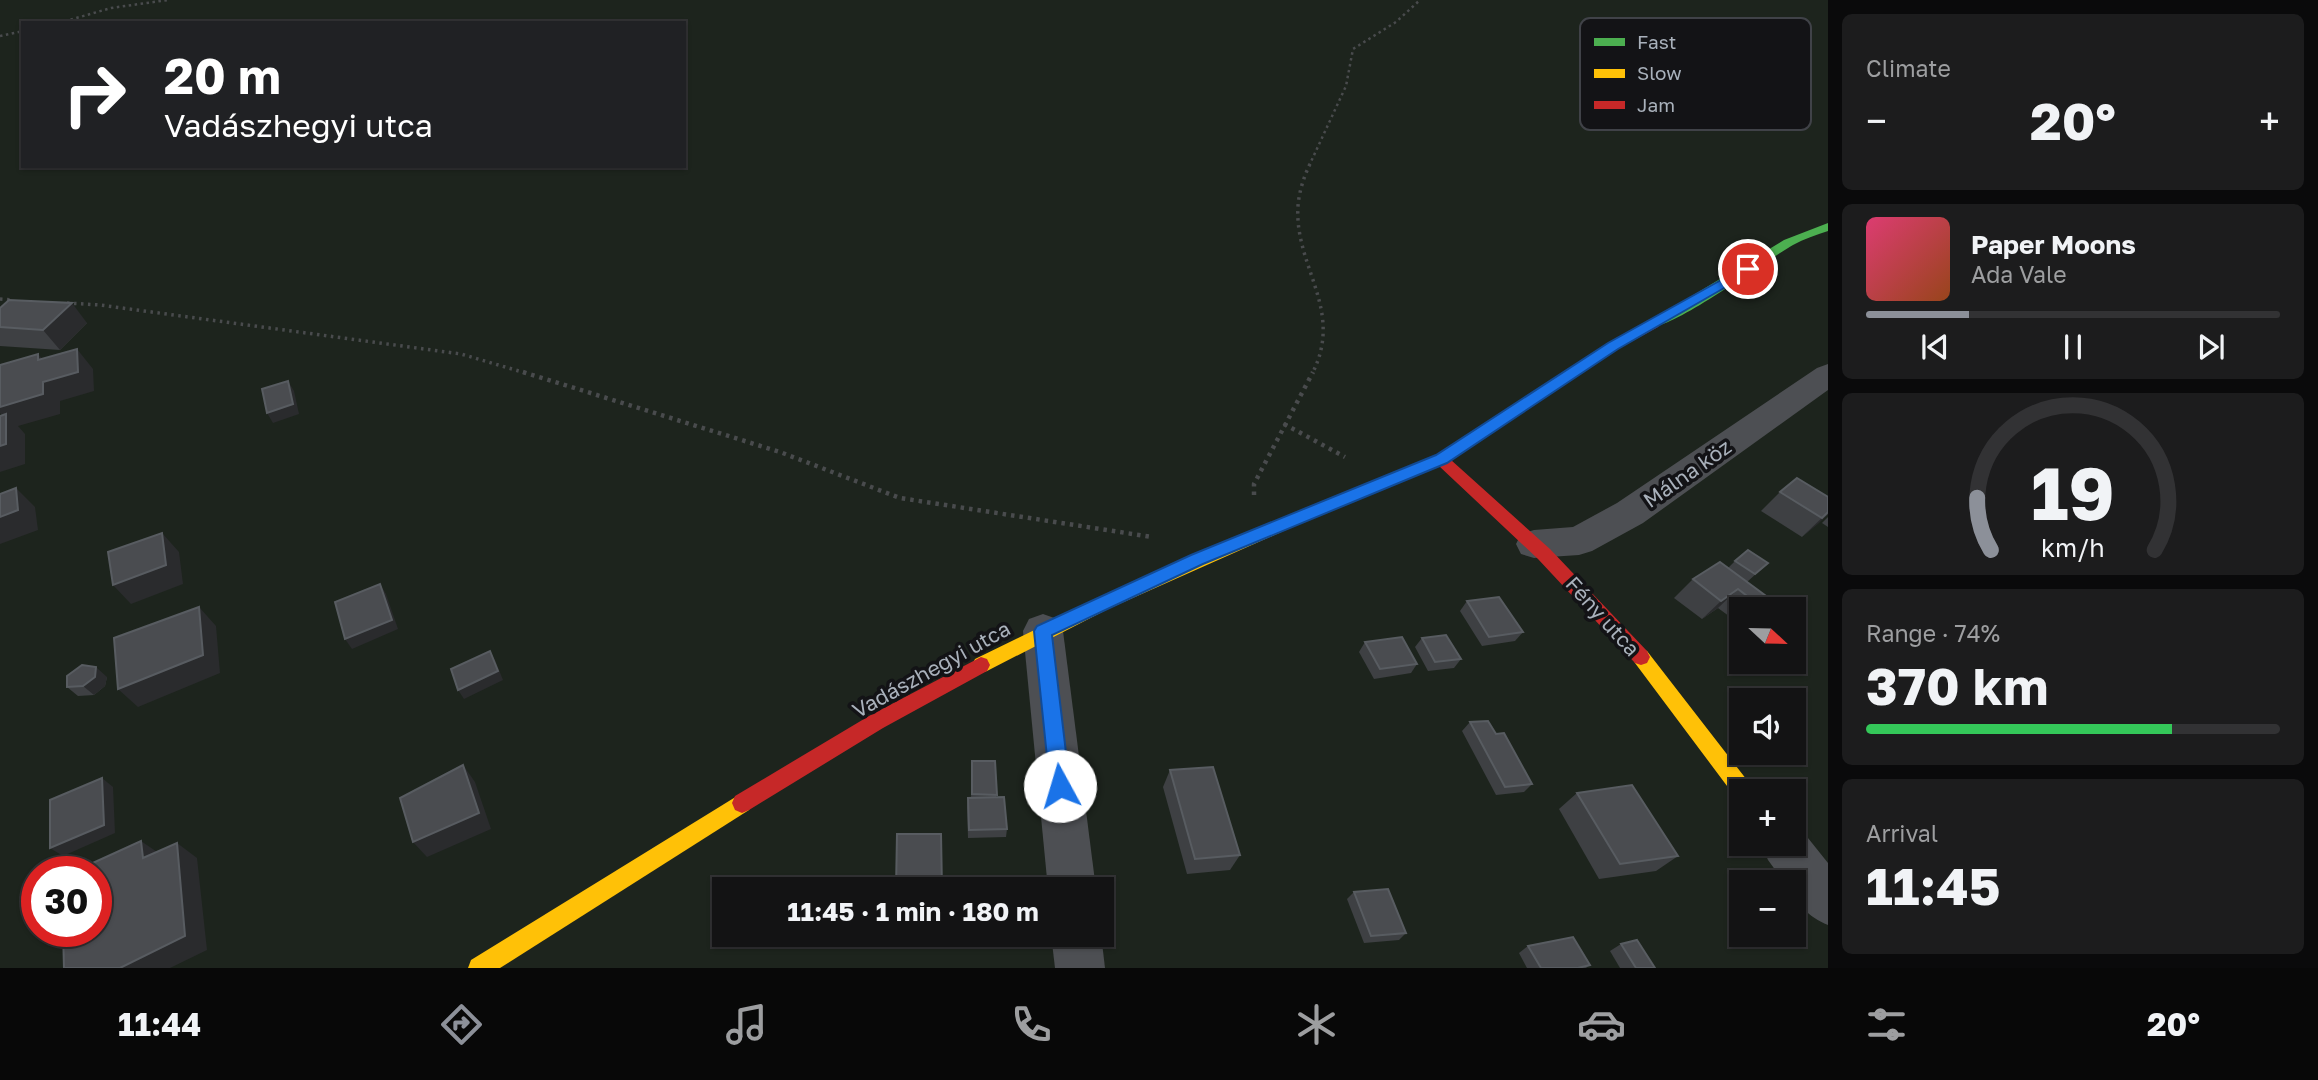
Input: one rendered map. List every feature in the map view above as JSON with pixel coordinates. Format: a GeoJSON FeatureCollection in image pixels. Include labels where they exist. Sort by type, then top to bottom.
{"type":"FeatureCollection","features":[{"type":"Feature","properties":{"kind":"street","name":"Vadászhegyi utca"},"geometry":{"type":"LineString","coordinates":[[479,968],[660,853],[876,722],[1043,631],[1197,560],[1441,459],[1613,346],[1726,283],[1791,241],[1811,231],[1828,227]]}},
{"type":"Feature","properties":{"kind":"street","name":"Málna köz"},"geometry":{"type":"LineString","coordinates":[[1534,544],[1579,541],[1630,513],[1828,375]]}},
{"type":"Feature","properties":{"kind":"street","name":"Fény utca"},"geometry":{"type":"LineString","coordinates":[[1441,459],[1534,544],[1641,657],[1735,779]]}},
{"type":"Feature","properties":{"kind":"street"},"geometry":{"type":"LineString","coordinates":[[1043,631],[1071,877]]}},
{"type":"Feature","properties":{"kind":"street"},"geometry":{"type":"LineString","coordinates":[[1793,856],[1828,901]]}},
{"type":"Feature","properties":{"kind":"street"},"geometry":{"type":"LineString","coordinates":[[1078,947],[1080,968]]}},
{"type":"Feature","properties":{"kind":"path"},"geometry":{"type":"LineString","coordinates":[[67,21],[111,8],[168,0]]}},
{"type":"Feature","properties":{"kind":"path"},"geometry":{"type":"LineString","coordinates":[[1250,538],[1254,484],[1318,360],[1325,329],[1321,297],[1302,238],[1298,206],[1305,175],[1346,86],[1353,49],[1396,22],[1420,0]]}},
{"type":"Feature","properties":{"kind":"path"},"geometry":{"type":"LineString","coordinates":[[0,36],[21,32]]}},
{"type":"Feature","properties":{"kind":"path"},"geometry":{"type":"LineString","coordinates":[[0,299],[25,301]]}},
{"type":"Feature","properties":{"kind":"path"},"geometry":{"type":"LineString","coordinates":[[62,303],[100,305],[461,354],[620,400],[780,453],[900,498],[1147,534],[1175,545],[1197,560]]}},
{"type":"Feature","properties":{"kind":"path"},"geometry":{"type":"LineString","coordinates":[[1284,424],[1388,481]]}},
{"type":"Feature","properties":{"kind":"shaded area"},"geometry":{"type":"Polygon","coordinates":[[[0,0],[1828,0],[1828,968],[0,968],[0,0]]]}},
{"type":"Feature","properties":{"kind":"building"},"geometry":{"type":"Polygon","coordinates":[[[9,300],[72,303],[43,330],[0,327],[0,308],[9,300]]]}},
{"type":"Feature","properties":{"kind":"building"},"geometry":{"type":"Polygon","coordinates":[[[77,349],[78,372],[43,382],[43,394],[0,407],[0,365],[38,354],[38,360],[77,349]]]}},
{"type":"Feature","properties":{"kind":"building"},"geometry":{"type":"Polygon","coordinates":[[[288,381],[293,404],[267,413],[262,389],[288,381]]]}},
{"type":"Feature","properties":{"kind":"building"},"geometry":{"type":"Polygon","coordinates":[[[6,414],[6,444],[0,446],[0,416],[6,414]]]}},
{"type":"Feature","properties":{"kind":"building"},"geometry":{"type":"Polygon","coordinates":[[[1797,478],[1828,497],[1828,512],[1822,518],[1780,492],[1797,478]]]}},
{"type":"Feature","properties":{"kind":"building"},"geometry":{"type":"Polygon","coordinates":[[[16,488],[18,510],[0,517],[0,494],[16,488]]]}},
{"type":"Feature","properties":{"kind":"building"},"geometry":{"type":"Polygon","coordinates":[[[162,533],[166,565],[113,585],[108,552],[162,533]]]}},
{"type":"Feature","properties":{"kind":"building"},"geometry":{"type":"Polygon","coordinates":[[[1748,550],[1768,563],[1755,574],[1735,561],[1748,550]]]}},
{"type":"Feature","properties":{"kind":"building"},"geometry":{"type":"Polygon","coordinates":[[[1720,562],[1767,597],[1748,597],[1738,589],[1721,601],[1693,579],[1720,562]]]}},
{"type":"Feature","properties":{"kind":"building"},"geometry":{"type":"Polygon","coordinates":[[[380,584],[392,620],[345,639],[335,602],[380,584]]]}},
{"type":"Feature","properties":{"kind":"building"},"geometry":{"type":"Polygon","coordinates":[[[1499,597],[1523,632],[1489,637],[1467,601],[1499,597]]]}},
{"type":"Feature","properties":{"kind":"building"},"geometry":{"type":"Polygon","coordinates":[[[199,607],[203,655],[118,689],[114,638],[199,607]]]}},
{"type":"Feature","properties":{"kind":"building"},"geometry":{"type":"Polygon","coordinates":[[[1446,635],[1461,659],[1435,662],[1422,638],[1446,635]]]}},
{"type":"Feature","properties":{"kind":"building"},"geometry":{"type":"Polygon","coordinates":[[[1402,637],[1417,664],[1380,669],[1365,642],[1402,637]]]}},
{"type":"Feature","properties":{"kind":"building"},"geometry":{"type":"Polygon","coordinates":[[[490,651],[498,671],[458,690],[451,669],[490,651]]]}},
{"type":"Feature","properties":{"kind":"building"},"geometry":{"type":"Polygon","coordinates":[[[82,665],[96,667],[95,677],[83,686],[67,687],[67,676],[82,665]]]}},
{"type":"Feature","properties":{"kind":"building"},"geometry":{"type":"Polygon","coordinates":[[[1488,721],[1496,734],[1504,733],[1532,784],[1505,787],[1470,722],[1488,721]]]}},
{"type":"Feature","properties":{"kind":"building"},"geometry":{"type":"Polygon","coordinates":[[[972,761],[995,761],[997,795],[972,794],[972,761]]]}},
{"type":"Feature","properties":{"kind":"building"},"geometry":{"type":"Polygon","coordinates":[[[463,765],[479,813],[413,842],[400,798],[463,765]]]}},
{"type":"Feature","properties":{"kind":"building"},"geometry":{"type":"Polygon","coordinates":[[[1213,767],[1240,855],[1195,859],[1170,770],[1213,767]]]}},
{"type":"Feature","properties":{"kind":"building"},"geometry":{"type":"Polygon","coordinates":[[[102,778],[104,825],[50,848],[50,800],[102,778]]]}},
{"type":"Feature","properties":{"kind":"building"},"geometry":{"type":"Polygon","coordinates":[[[1632,785],[1678,856],[1620,864],[1577,793],[1632,785]]]}},
{"type":"Feature","properties":{"kind":"building"},"geometry":{"type":"Polygon","coordinates":[[[1004,797],[1007,829],[969,830],[968,798],[1004,797]]]}},
{"type":"Feature","properties":{"kind":"building"},"geometry":{"type":"Polygon","coordinates":[[[897,834],[941,834],[942,877],[896,877],[897,834]]]}},
{"type":"Feature","properties":{"kind":"building"},"geometry":{"type":"Polygon","coordinates":[[[141,841],[143,858],[177,843],[185,936],[120,968],[64,968],[63,947],[112,947],[112,856],[108,856],[141,841]]]}},
{"type":"Feature","properties":{"kind":"building"},"geometry":{"type":"Polygon","coordinates":[[[1388,889],[1406,933],[1371,936],[1354,892],[1388,889]]]}},
{"type":"Feature","properties":{"kind":"building"},"geometry":{"type":"Polygon","coordinates":[[[1573,937],[1590,965],[1578,968],[1541,968],[1528,946],[1573,937]]]}},
{"type":"Feature","properties":{"kind":"building"},"geometry":{"type":"Polygon","coordinates":[[[1637,940],[1655,968],[1636,968],[1621,944],[1637,940]]]}},
{"type":"Feature","properties":{"kind":"traffic: fast"},"geometry":{"type":"LineString","coordinates":[[1653,324],[1720,287],[1801,236],[1828,227]]}},
{"type":"Feature","properties":{"kind":"traffic: slow"},"geometry":{"type":"LineString","coordinates":[[981,665],[1102,604],[1309,513]]}},
{"type":"Feature","properties":{"kind":"traffic: slow"},"geometry":{"type":"LineString","coordinates":[[1641,657],[1734,779]]}},
{"type":"Feature","properties":{"kind":"traffic: slow"},"geometry":{"type":"LineString","coordinates":[[479,968],[742,803]]}},
{"type":"Feature","properties":{"kind":"traffic: jam"},"geometry":{"type":"LineString","coordinates":[[1309,513],[1441,459],[1613,346],[1653,324]]}},
{"type":"Feature","properties":{"kind":"traffic: jam"},"geometry":{"type":"LineString","coordinates":[[1441,459],[1544,554],[1641,657]]}},
{"type":"Feature","properties":{"kind":"traffic: jam"},"geometry":{"type":"LineString","coordinates":[[742,803],[876,722],[981,665]]}},
{"type":"Feature","properties":{"kind":"route"},"geometry":{"type":"LineString","coordinates":[[1060,786],[1043,631],[1197,560],[1441,459],[1613,346],[1748,269]]}}]}
